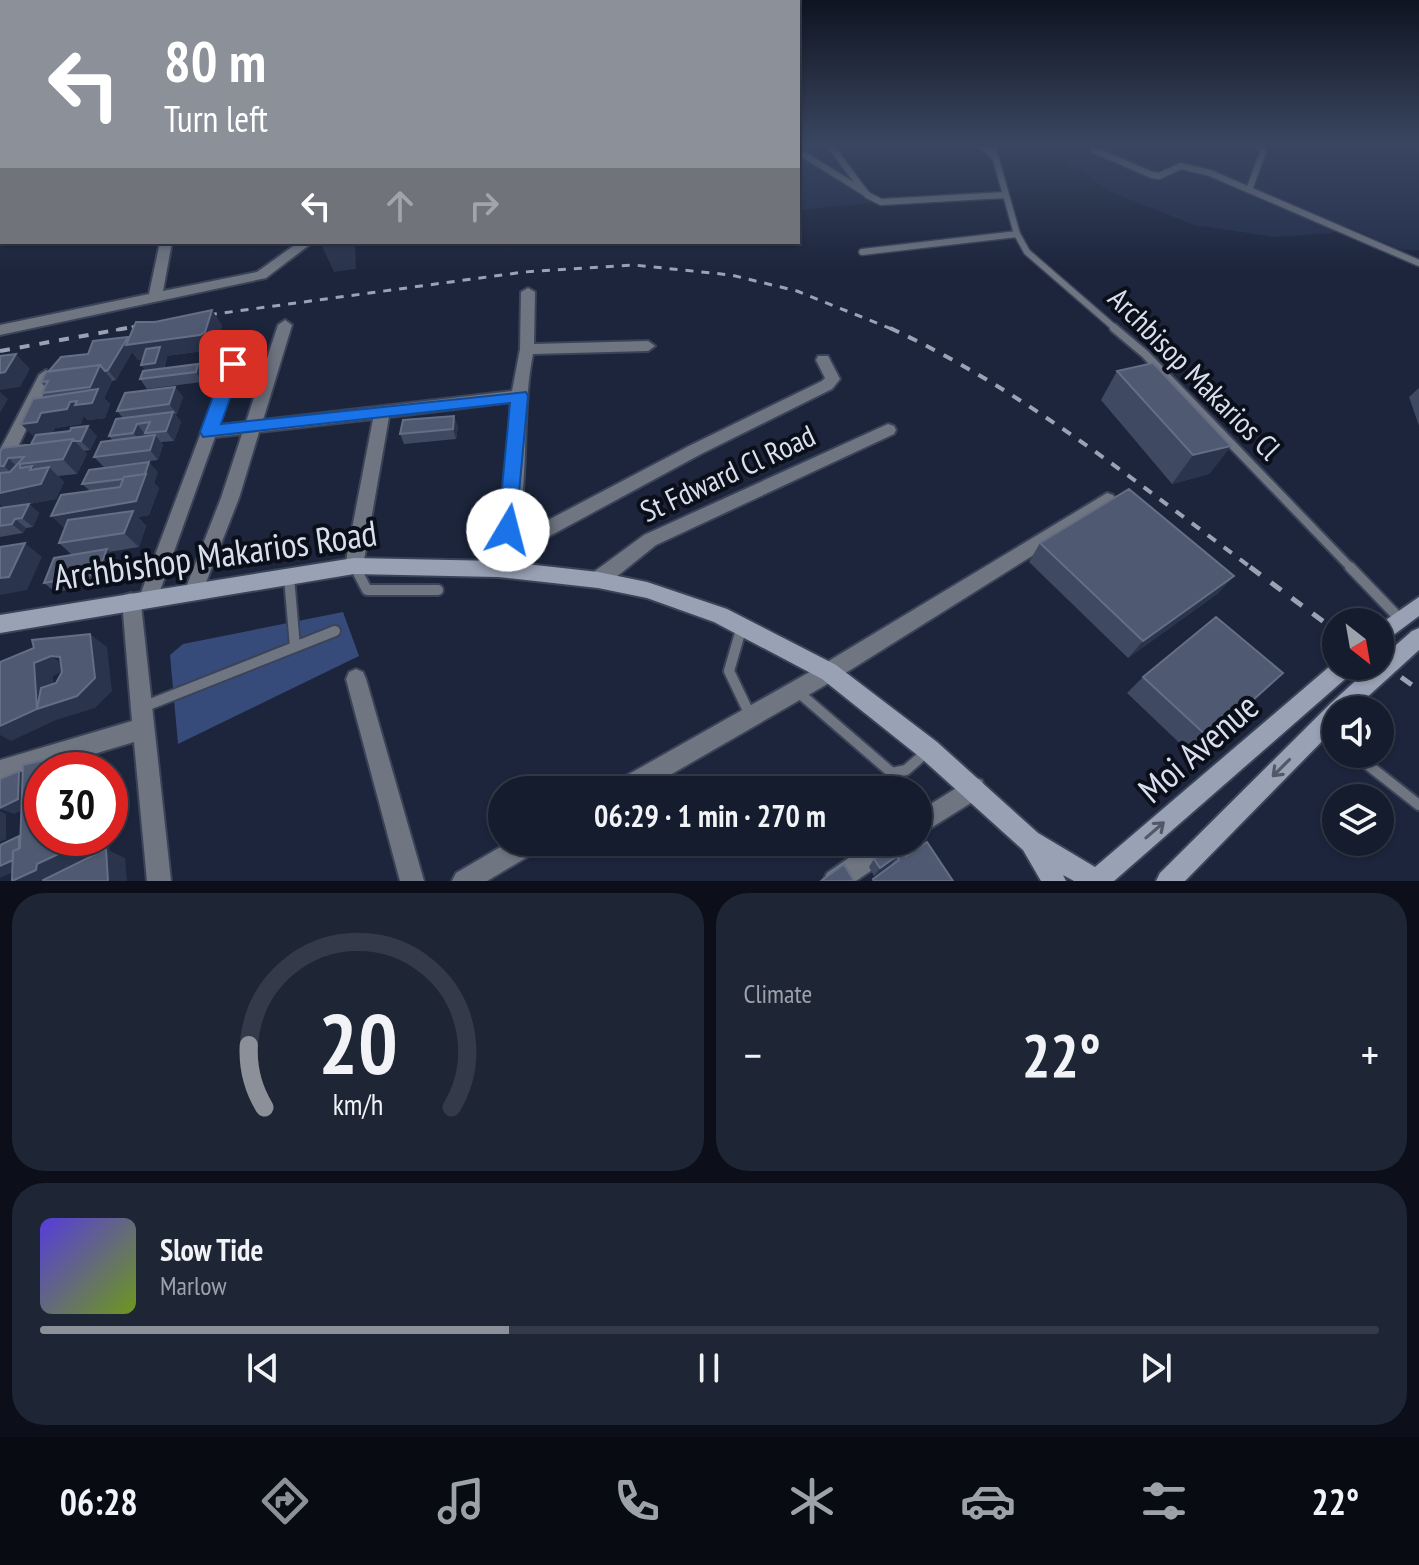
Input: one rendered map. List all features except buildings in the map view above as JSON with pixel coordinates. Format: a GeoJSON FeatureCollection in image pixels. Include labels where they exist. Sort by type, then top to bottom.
{"type":"FeatureCollection","features":[{"type":"Feature","properties":{"kind":"street"},"geometry":{"type":"LineString","coordinates":[[155,297],[166,244]]}},
{"type":"Feature","properties":{"kind":"street"},"geometry":{"type":"LineString","coordinates":[[0,330],[261,275],[304,244]]}},
{"type":"Feature","properties":{"kind":"street"},"geometry":{"type":"LineString","coordinates":[[501,560],[512,508],[519,396],[527,349],[528,292]]}},
{"type":"Feature","properties":{"kind":"street"},"geometry":{"type":"LineString","coordinates":[[194,590],[230,498],[285,325]]}},
{"type":"Feature","properties":{"kind":"street"},"geometry":{"type":"LineString","coordinates":[[159,881],[144,717],[139,600],[209,432],[240,345]]}},
{"type":"Feature","properties":{"kind":"street"},"geometry":{"type":"LineString","coordinates":[[527,349],[648,346]]}},
{"type":"Feature","properties":{"kind":"street"},"geometry":{"type":"LineString","coordinates":[[501,560],[695,450],[827,385],[833,379],[823,360]]}},
{"type":"Feature","properties":{"kind":"street"},"geometry":{"type":"LineString","coordinates":[[0,466],[46,375]]}},
{"type":"Feature","properties":{"kind":"street"},"geometry":{"type":"LineString","coordinates":[[209,432],[519,396]]}},
{"type":"Feature","properties":{"kind":"street"},"geometry":{"type":"LineString","coordinates":[[354,566],[382,411]]}},
{"type":"Feature","properties":{"kind":"street","name":"St Fdward Cl Road"},"geometry":{"type":"LineString","coordinates":[[598,580],[650,540],[888,430]]}},
{"type":"Feature","properties":{"kind":"street"},"geometry":{"type":"LineString","coordinates":[[648,776],[829,672],[1107,500]]}},
{"type":"Feature","properties":{"kind":"street","name":"Archbishop Makarios Road"},"geometry":{"type":"LineString","coordinates":[[0,624],[354,566],[501,560],[647,590],[742,625],[829,672],[929,750],[1030,841],[1096,881]]}},
{"type":"Feature","properties":{"kind":"street"},"geometry":{"type":"LineString","coordinates":[[1394,624],[1419,605]]}},
{"type":"Feature","properties":{"kind":"street"},"geometry":{"type":"LineString","coordinates":[[1359,696],[1419,637]]}},
{"type":"Feature","properties":{"kind":"street"},"geometry":{"type":"LineString","coordinates":[[356,679],[412,881]]}},
{"type":"Feature","properties":{"kind":"street","name":"Moi Avenue"},"geometry":{"type":"LineString","coordinates":[[1096,881],[1329,680]]}},
{"type":"Feature","properties":{"kind":"street"},"geometry":{"type":"LineString","coordinates":[[0,771],[144,717]]}},
{"type":"Feature","properties":{"kind":"street"},"geometry":{"type":"LineString","coordinates":[[1168,881],[1322,733]]}},
{"type":"Feature","properties":{"kind":"street"},"geometry":{"type":"LineString","coordinates":[[932,816],[974,788]]}},
{"type":"Feature","properties":{"kind":"street","name":"Archbishop Makarios Road"},"geometry":{"type":"LineString","coordinates":[[1030,841],[1054,881]]}},
{"type":"Feature","properties":{"kind":"street"},"geometry":{"type":"LineString","coordinates":[[464,881],[507,856]]}},
{"type":"Feature","properties":{"kind":"street"},"geometry":{"type":"LineString","coordinates":[[835,881],[872,856]]}},
{"type":"Feature","properties":{"kind":"lane"},"geometry":{"type":"LineString","coordinates":[[845,186],[886,203],[1004,195]]}},
{"type":"Feature","properties":{"kind":"lane"},"geometry":{"type":"LineString","coordinates":[[860,186],[867,195]]}},
{"type":"Feature","properties":{"kind":"lane","name":"Archbisop Makarios Cl"},"geometry":{"type":"LineString","coordinates":[[1002,186],[1017,234],[1027,252],[1168,377],[1400,619]]}},
{"type":"Feature","properties":{"kind":"lane"},"geometry":{"type":"LineString","coordinates":[[1239,186],[1419,263]]}},
{"type":"Feature","properties":{"kind":"lane"},"geometry":{"type":"LineString","coordinates":[[1249,190],[1250,186]]}},
{"type":"Feature","properties":{"kind":"lane"},"geometry":{"type":"LineString","coordinates":[[862,252],[1017,234]]}},
{"type":"Feature","properties":{"kind":"lane"},"geometry":{"type":"LineString","coordinates":[[354,566],[367,590],[438,590]]}},
{"type":"Feature","properties":{"kind":"lane"},"geometry":{"type":"LineString","coordinates":[[289,576],[295,647]]}},
{"type":"Feature","properties":{"kind":"lane"},"geometry":{"type":"LineString","coordinates":[[742,625],[729,671],[751,717]]}},
{"type":"Feature","properties":{"kind":"lane"},"geometry":{"type":"LineString","coordinates":[[144,717],[335,631]]}},
{"type":"Feature","properties":{"kind":"lane"},"geometry":{"type":"LineString","coordinates":[[797,691],[892,773],[906,770],[929,750]]}},
{"type":"Feature","properties":{"kind":"lane"},"geometry":{"type":"LineString","coordinates":[[1372,768],[1419,805]]}},
{"type":"Feature","properties":{"kind":"shaded area"},"geometry":{"type":"Polygon","coordinates":[[[800,186],[858,186],[870,203],[800,210],[800,186]]]}},
{"type":"Feature","properties":{"kind":"shaded area"},"geometry":{"type":"Polygon","coordinates":[[[1102,186],[1419,186],[1419,250],[1402,250],[1348,227],[1331,233],[1275,237],[1194,225],[1102,186]]]}},
{"type":"Feature","properties":{"kind":"shaded area"},"geometry":{"type":"Polygon","coordinates":[[[343,612],[359,656],[178,744],[170,655],[183,644],[343,612]]]}},
{"type":"Feature","properties":{"kind":"railway"},"geometry":{"type":"LineString","coordinates":[[193,317],[524,272],[634,265],[731,275],[797,291],[894,330]]}},
{"type":"Feature","properties":{"kind":"railway"},"geometry":{"type":"LineString","coordinates":[[117,330],[157,322]]}},
{"type":"Feature","properties":{"kind":"railway"},"geometry":{"type":"LineString","coordinates":[[117,330],[127,328]]}},
{"type":"Feature","properties":{"kind":"railway"},"geometry":{"type":"LineString","coordinates":[[890,328],[939,352],[1032,408],[1253,569]]}},
{"type":"Feature","properties":{"kind":"railway"},"geometry":{"type":"LineString","coordinates":[[0,351],[117,330]]}},
{"type":"Feature","properties":{"kind":"railway"},"geometry":{"type":"LineString","coordinates":[[1250,567],[1322,621]]}},
{"type":"Feature","properties":{"kind":"railway"},"geometry":{"type":"LineString","coordinates":[[1394,672],[1419,690]]}},
{"type":"Feature","properties":{"kind":"route"},"geometry":{"type":"LineString","coordinates":[[233,364],[209,432],[519,396],[517,457],[508,530]]}}]}
